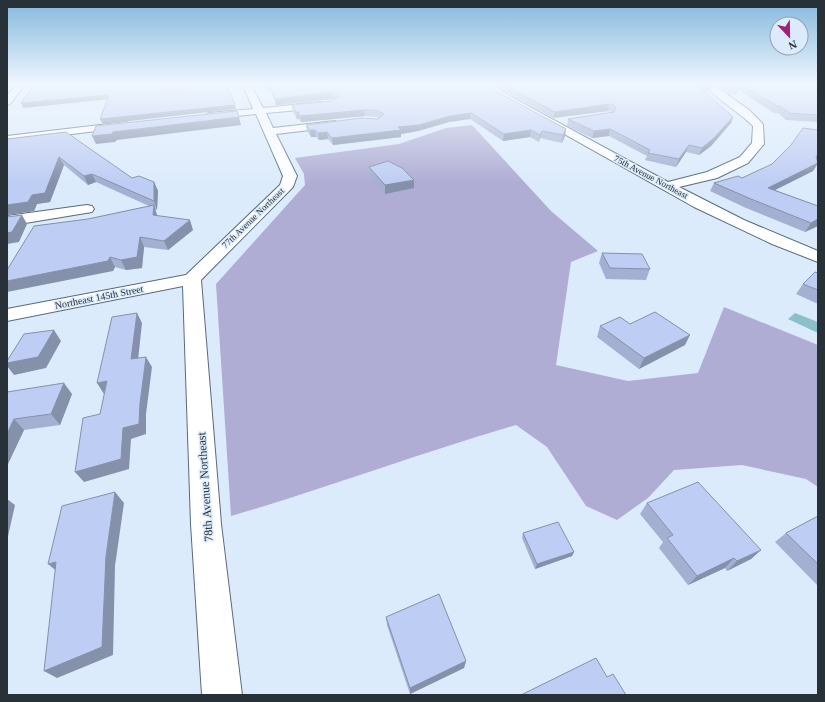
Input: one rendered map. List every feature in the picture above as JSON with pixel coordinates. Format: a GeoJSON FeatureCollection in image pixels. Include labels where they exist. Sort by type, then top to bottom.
{"type":"FeatureCollection","features":[{"type":"Feature","properties":{"kind":"street","name":"77th Avenue Northeast"},"geometry":{"type":"LineString","coordinates":[[192,278],[286,187],[289,181],[290,176],[263,118]]}},
{"type":"Feature","properties":{"kind":"street","name":"75th Avenue Northeast"},"geometry":{"type":"LineString","coordinates":[[543,118],[733,220],[818,257]]}},
{"type":"Feature","properties":{"kind":"street"},"geometry":{"type":"LineString","coordinates":[[668,186],[712,175],[744,160],[758,144],[758,125],[751,118]]}},
{"type":"Feature","properties":{"kind":"street"},"geometry":{"type":"LineString","coordinates":[[552,123],[566,121]]}},
{"type":"Feature","properties":{"kind":"street"},"geometry":{"type":"LineString","coordinates":[[269,132],[346,122]]}},
{"type":"Feature","properties":{"kind":"street"},"geometry":{"type":"LineString","coordinates":[[7,138],[133,124]]}},
{"type":"Feature","properties":{"kind":"street"},"geometry":{"type":"LineString","coordinates":[[7,221],[87,209]]}},
{"type":"Feature","properties":{"kind":"street","name":"Northeast 145th Street"},"geometry":{"type":"LineString","coordinates":[[7,315],[192,278]]}},
{"type":"Feature","properties":{"kind":"street","name":"78th Avenue Northeast"},"geometry":{"type":"LineString","coordinates":[[192,278],[206,524],[222,695]]}},
{"type":"Feature","properties":{"kind":"shaded area"},"geometry":{"type":"Polygon","coordinates":[[[472,125],[551,211],[598,251],[571,262],[556,365],[628,381],[698,373],[724,307],[818,345],[818,487],[806,479],[742,465],[674,470],[648,498],[617,520],[586,506],[547,447],[516,425],[231,516],[216,284],[305,185],[304,174],[295,158],[399,144],[446,128],[472,125]]]}},
{"type":"Feature","properties":{"kind":"shaded area"},"geometry":{"type":"Polygon","coordinates":[[[795,313],[818,322],[818,333],[788,319],[795,313]]]}},
{"type":"Feature","properties":{"kind":"building"},"geometry":{"type":"Polygon","coordinates":[[[173,118],[233,118],[113,132],[112,134],[92,136],[96,126],[173,118]]]}},
{"type":"Feature","properties":{"kind":"building"},"geometry":{"type":"Polygon","coordinates":[[[361,118],[378,119],[379,118],[444,118],[419,125],[398,127],[401,130],[332,138],[327,132],[318,133],[315,130],[310,130],[306,125],[361,118]]]}},
{"type":"Feature","properties":{"kind":"building"},"geometry":{"type":"Polygon","coordinates":[[[478,118],[545,118],[566,129],[563,135],[542,131],[540,135],[531,130],[504,134],[478,118]]]}},
{"type":"Feature","properties":{"kind":"building"},"geometry":{"type":"Polygon","coordinates":[[[732,118],[714,138],[702,148],[689,145],[679,159],[648,153],[650,150],[610,129],[594,131],[568,119],[732,118]]]}},
{"type":"Feature","properties":{"kind":"building"},"geometry":{"type":"Polygon","coordinates":[[[803,128],[818,130],[818,154],[816,157],[818,163],[768,188],[818,206],[818,219],[811,223],[714,183],[738,176],[742,178],[772,164],[791,145],[803,128]]]}},
{"type":"Feature","properties":{"kind":"building"},"geometry":{"type":"Polygon","coordinates":[[[66,132],[132,178],[139,176],[154,182],[154,201],[92,174],[84,176],[59,157],[45,193],[32,195],[28,202],[7,205],[7,139],[66,132]]]}},
{"type":"Feature","properties":{"kind":"building"},"geometry":{"type":"Polygon","coordinates":[[[388,161],[402,168],[414,180],[385,185],[369,167],[388,161]]]}},
{"type":"Feature","properties":{"kind":"building"},"geometry":{"type":"Polygon","coordinates":[[[154,205],[153,215],[190,220],[164,241],[140,237],[137,257],[121,260],[110,257],[108,261],[7,281],[7,270],[34,226],[88,219],[154,205]]]}},
{"type":"Feature","properties":{"kind":"building"},"geometry":{"type":"Polygon","coordinates":[[[22,215],[12,232],[7,233],[7,217],[22,215]]]}},
{"type":"Feature","properties":{"kind":"building"},"geometry":{"type":"Polygon","coordinates":[[[602,253],[642,254],[650,269],[610,268],[602,253]]]}},
{"type":"Feature","properties":{"kind":"building"},"geometry":{"type":"Polygon","coordinates":[[[815,272],[818,273],[818,290],[803,284],[815,272]]]}},
{"type":"Feature","properties":{"kind":"building"},"geometry":{"type":"Polygon","coordinates":[[[655,312],[690,335],[644,358],[600,326],[620,317],[630,324],[655,312]]]}},
{"type":"Feature","properties":{"kind":"building"},"geometry":{"type":"Polygon","coordinates":[[[137,313],[131,359],[146,357],[139,424],[123,428],[121,459],[75,472],[83,418],[100,414],[107,381],[97,383],[112,317],[137,313]]]}},
{"type":"Feature","properties":{"kind":"building"},"geometry":{"type":"Polygon","coordinates":[[[54,330],[38,357],[7,363],[24,334],[54,330]]]}},
{"type":"Feature","properties":{"kind":"building"},"geometry":{"type":"Polygon","coordinates":[[[64,383],[51,414],[14,419],[7,434],[7,392],[64,383]]]}},
{"type":"Feature","properties":{"kind":"building"},"geometry":{"type":"Polygon","coordinates":[[[698,482],[761,550],[737,561],[734,558],[697,576],[667,538],[673,535],[647,503],[698,482]]]}},
{"type":"Feature","properties":{"kind":"building"},"geometry":{"type":"Polygon","coordinates":[[[115,492],[106,556],[102,647],[44,671],[56,562],[48,564],[62,506],[115,492]]]}},
{"type":"Feature","properties":{"kind":"building"},"geometry":{"type":"Polygon","coordinates":[[[818,516],[818,564],[786,533],[818,516]]]}},
{"type":"Feature","properties":{"kind":"building"},"geometry":{"type":"Polygon","coordinates":[[[558,522],[574,552],[537,564],[523,533],[558,522]]]}},
{"type":"Feature","properties":{"kind":"building"},"geometry":{"type":"Polygon","coordinates":[[[439,594],[466,661],[410,688],[386,617],[439,594]]]}},
{"type":"Feature","properties":{"kind":"building"},"geometry":{"type":"Polygon","coordinates":[[[596,658],[607,677],[613,674],[626,695],[521,695],[596,658]]]}}]}
